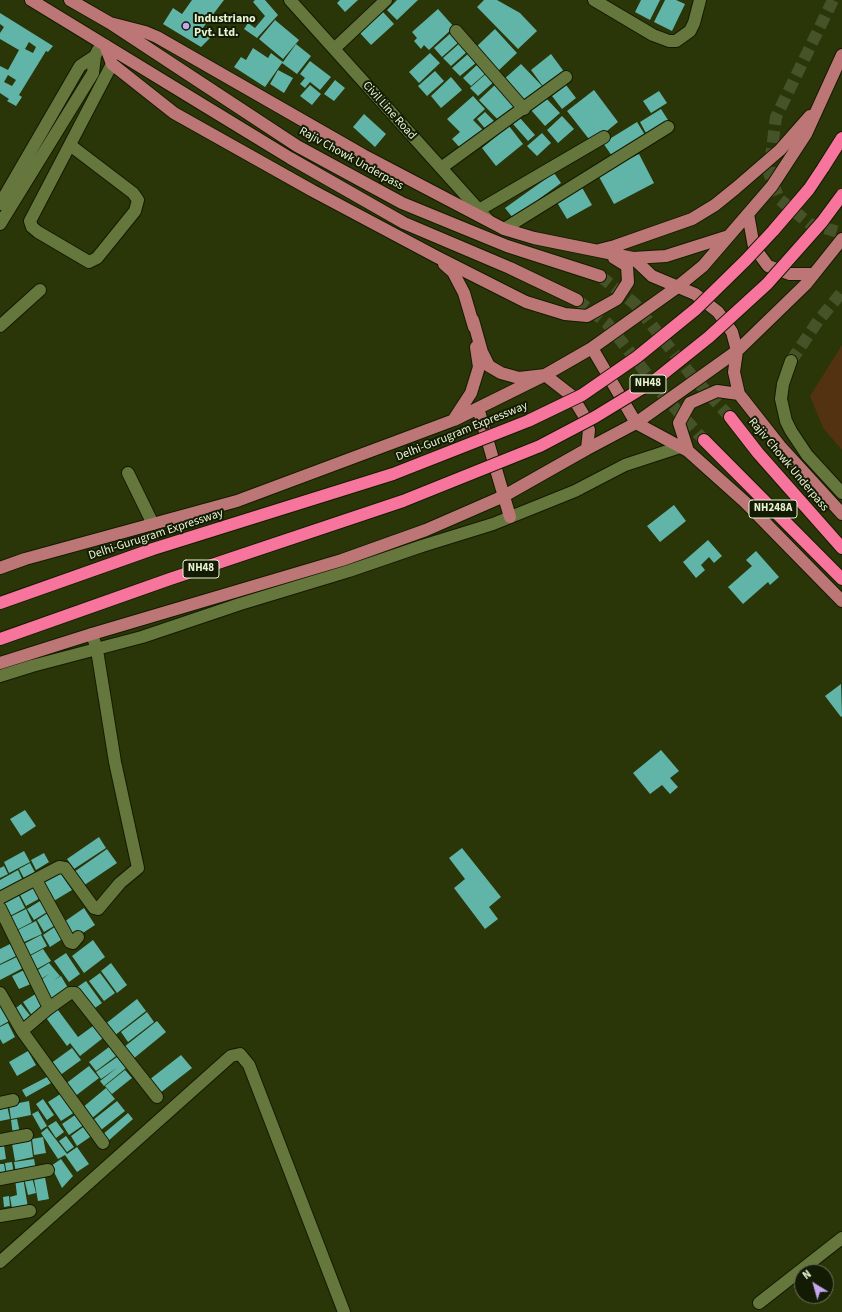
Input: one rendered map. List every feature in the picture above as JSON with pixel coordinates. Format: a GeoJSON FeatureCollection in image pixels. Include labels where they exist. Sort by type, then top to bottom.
{"type":"FeatureCollection","features":[{"type":"Feature","properties":{"kind":"highway","name":"Delhi-Gurugram Expressway"},"geometry":{"type":"LineString","coordinates":[[0,603],[153,549],[393,474],[528,421],[582,395],[637,357],[696,309],[746,260],[804,195],[842,138]]}},
{"type":"Feature","properties":{"kind":"highway","name":"NH48"},"geometry":{"type":"LineString","coordinates":[[0,639],[170,579],[403,501],[540,446],[595,417],[654,381],[709,337],[767,284],[822,222],[842,195]]}},
{"type":"Feature","properties":{"kind":"highway","name":"Rajiv Chowk Underpass"},"geometry":{"type":"LineString","coordinates":[[730,417],[768,464],[842,548]]}},
{"type":"Feature","properties":{"kind":"highway","name":"NH248A"},"geometry":{"type":"LineString","coordinates":[[704,440],[842,579]]}},
{"type":"Feature","properties":{"kind":"main road"},"geometry":{"type":"LineString","coordinates":[[31,0],[283,154],[404,223],[510,268],[577,300]]}},
{"type":"Feature","properties":{"kind":"main road"},"geometry":{"type":"LineString","coordinates":[[70,0],[110,23],[145,32],[157,37],[363,155],[504,229],[534,238],[633,258],[666,256],[729,236]]}},
{"type":"Feature","properties":{"kind":"main road","name":"Rajiv Chowk Underpass"},"geometry":{"type":"LineString","coordinates":[[110,23],[297,146],[402,203],[508,246],[600,276]]}},
{"type":"Feature","properties":{"kind":"main road"},"geometry":{"type":"LineString","coordinates":[[104,44],[112,64],[174,113],[205,132],[437,257],[526,302],[565,314],[587,316],[617,299],[628,282],[627,266],[608,254]]}},
{"type":"Feature","properties":{"kind":"main road"},"geometry":{"type":"LineString","coordinates":[[0,568],[25,559],[237,501],[454,420],[545,375],[592,348],[676,288],[703,266],[772,186],[806,134],[842,55]]}},
{"type":"Feature","properties":{"kind":"main road"},"geometry":{"type":"LineString","coordinates":[[594,251],[615,246],[692,219],[715,205],[780,150],[820,105]]}},
{"type":"Feature","properties":{"kind":"main road"},"geometry":{"type":"LineString","coordinates":[[748,214],[754,247],[768,266],[790,274],[814,274]]}},
{"type":"Feature","properties":{"kind":"main road"},"geometry":{"type":"LineString","coordinates":[[0,663],[92,634],[342,560],[426,530],[504,496],[636,423],[737,351],[806,284],[842,239]]}},
{"type":"Feature","properties":{"kind":"main road"},"geometry":{"type":"LineString","coordinates":[[437,257],[453,272],[464,293],[482,352],[489,366],[501,373],[520,378],[545,375],[572,396],[583,414],[589,430],[587,449]]}},
{"type":"Feature","properties":{"kind":"main road"},"geometry":{"type":"LineString","coordinates":[[633,258],[652,276],[676,288],[695,294],[718,312],[732,332],[737,351],[734,372],[739,394],[780,446],[842,514]]}},
{"type":"Feature","properties":{"kind":"main road"},"geometry":{"type":"LineString","coordinates":[[454,420],[471,393],[479,367],[473,320]]}},
{"type":"Feature","properties":{"kind":"main road"},"geometry":{"type":"LineString","coordinates":[[592,348],[636,423],[684,449],[745,502],[842,601]]}},
{"type":"Feature","properties":{"kind":"main road"},"geometry":{"type":"LineString","coordinates":[[684,449],[679,423],[690,403],[717,391],[739,394]]}},
{"type":"Feature","properties":{"kind":"main road"},"geometry":{"type":"LineString","coordinates":[[478,408],[510,517]]}},
{"type":"Feature","properties":{"kind":"street","name":"Civil Line Road"},"geometry":{"type":"LineString","coordinates":[[290,0],[489,221]]}},
{"type":"Feature","properties":{"kind":"street"},"geometry":{"type":"LineString","coordinates":[[334,49],[386,0]]}},
{"type":"Feature","properties":{"kind":"street"},"geometry":{"type":"LineString","coordinates":[[594,0],[653,35],[669,41],[676,41],[690,31],[694,23],[700,0]]}},
{"type":"Feature","properties":{"kind":"street"},"geometry":{"type":"LineString","coordinates":[[456,31],[524,109]]}},
{"type":"Feature","properties":{"kind":"street"},"geometry":{"type":"LineString","coordinates":[[0,204],[4,191],[80,66],[95,56],[104,44]]}},
{"type":"Feature","properties":{"kind":"street"},"geometry":{"type":"LineString","coordinates":[[0,224],[93,73],[95,56]]}},
{"type":"Feature","properties":{"kind":"street"},"geometry":{"type":"LineString","coordinates":[[70,145],[133,192],[138,200],[135,210],[97,258],[89,262],[32,228],[30,220],[112,64]]}},
{"type":"Feature","properties":{"kind":"street"},"geometry":{"type":"LineString","coordinates":[[440,168],[524,109],[566,77]]}},
{"type":"Feature","properties":{"kind":"street"},"geometry":{"type":"LineString","coordinates":[[504,229],[668,127]]}},
{"type":"Feature","properties":{"kind":"street"},"geometry":{"type":"LineString","coordinates":[[479,210],[604,137]]}},
{"type":"Feature","properties":{"kind":"street"},"geometry":{"type":"LineString","coordinates":[[0,326],[40,290]]}},
{"type":"Feature","properties":{"kind":"street"},"geometry":{"type":"LineString","coordinates":[[791,361],[783,384],[781,399],[786,421],[807,454],[842,493]]}},
{"type":"Feature","properties":{"kind":"street"},"geometry":{"type":"LineString","coordinates":[[0,676],[142,637],[240,604],[372,564],[510,517],[575,491],[625,465],[684,449]]}},
{"type":"Feature","properties":{"kind":"street"},"geometry":{"type":"LineString","coordinates":[[128,473],[153,524]]}},
{"type":"Feature","properties":{"kind":"street"},"geometry":{"type":"LineString","coordinates":[[0,898],[59,867],[65,868],[94,908],[98,909],[120,883],[138,868],[115,762],[97,650],[92,634]]}},
{"type":"Feature","properties":{"kind":"street"},"geometry":{"type":"LineString","coordinates":[[36,880],[70,942],[73,943],[78,937]]}},
{"type":"Feature","properties":{"kind":"street"},"geometry":{"type":"LineString","coordinates":[[1,913],[49,1008]]}},
{"type":"Feature","properties":{"kind":"street"},"geometry":{"type":"LineString","coordinates":[[0,993],[22,1030],[103,1143]]}},
{"type":"Feature","properties":{"kind":"street"},"geometry":{"type":"LineString","coordinates":[[22,1030],[70,993],[75,993],[157,1097]]}},
{"type":"Feature","properties":{"kind":"street"},"geometry":{"type":"LineString","coordinates":[[0,1262],[231,1056],[240,1054],[250,1065],[344,1312]]}},
{"type":"Feature","properties":{"kind":"street"},"geometry":{"type":"LineString","coordinates":[[0,1103],[13,1100]]}},
{"type":"Feature","properties":{"kind":"street"},"geometry":{"type":"LineString","coordinates":[[0,1140],[27,1135]]}},
{"type":"Feature","properties":{"kind":"street"},"geometry":{"type":"LineString","coordinates":[[0,1179],[48,1170]]}},
{"type":"Feature","properties":{"kind":"street"},"geometry":{"type":"LineString","coordinates":[[0,1216],[30,1211]]}},
{"type":"Feature","properties":{"kind":"street"},"geometry":{"type":"LineString","coordinates":[[759,1303],[842,1238]]}},
{"type":"Feature","properties":{"kind":"shaded area"},"geometry":{"type":"Polygon","coordinates":[[[842,345],[842,450],[823,428],[810,396],[842,345]]]}},
{"type":"Feature","properties":{"kind":"building","name":"Industriano Pvt. Ltd."},"geometry":{"type":"Polygon","coordinates":[[[192,0],[224,0],[202,29],[210,38],[201,47],[163,24],[173,8],[182,14],[192,0]]]}},
{"type":"Feature","properties":{"kind":"building"},"geometry":{"type":"Polygon","coordinates":[[[255,0],[265,0],[278,15],[257,38],[244,29],[248,23],[255,28],[265,16],[253,2],[255,0]]]}},
{"type":"Feature","properties":{"kind":"building"},"geometry":{"type":"Polygon","coordinates":[[[340,0],[358,0],[345,12],[337,3],[340,0]]]}},
{"type":"Feature","properties":{"kind":"building"},"geometry":{"type":"Polygon","coordinates":[[[397,0],[418,0],[397,20],[387,10],[397,0]]]}},
{"type":"Feature","properties":{"kind":"building"},"geometry":{"type":"Polygon","coordinates":[[[484,0],[497,0],[520,13],[537,31],[518,49],[477,7],[484,0]]]}},
{"type":"Feature","properties":{"kind":"building"},"geometry":{"type":"Polygon","coordinates":[[[641,0],[660,0],[650,20],[635,12],[641,0]]]}},
{"type":"Feature","properties":{"kind":"building"},"geometry":{"type":"Polygon","coordinates":[[[665,0],[676,0],[685,4],[672,31],[654,22],[665,0]]]}},
{"type":"Feature","properties":{"kind":"building"},"geometry":{"type":"Polygon","coordinates":[[[438,9],[454,27],[429,50],[424,45],[421,49],[414,41],[417,38],[412,32],[438,9]]]}},
{"type":"Feature","properties":{"kind":"building"},"geometry":{"type":"Polygon","coordinates":[[[383,12],[394,24],[371,45],[360,33],[383,12]]]}},
{"type":"Feature","properties":{"kind":"building"},"geometry":{"type":"Polygon","coordinates":[[[0,13],[53,46],[48,52],[46,51],[19,95],[22,97],[16,106],[7,101],[9,99],[0,93],[0,66],[8,70],[19,50],[0,39],[0,33],[4,27],[0,24],[0,13]],[[29,42],[25,49],[33,53],[36,47],[29,42]],[[8,75],[4,82],[12,86],[16,80],[8,75]]]}},
{"type":"Feature","properties":{"kind":"building"},"geometry":{"type":"Polygon","coordinates":[[[275,20],[299,40],[283,59],[259,39],[275,20]]]}},
{"type":"Feature","properties":{"kind":"building"},"geometry":{"type":"Polygon","coordinates":[[[495,29],[517,53],[498,71],[476,47],[495,29]]]}},
{"type":"Feature","properties":{"kind":"building"},"geometry":{"type":"Polygon","coordinates":[[[452,32],[460,41],[442,57],[434,48],[452,32]]]}},
{"type":"Feature","properties":{"kind":"building"},"geometry":{"type":"Polygon","coordinates":[[[460,43],[468,51],[451,66],[443,58],[460,43]]]}},
{"type":"Feature","properties":{"kind":"building"},"geometry":{"type":"Polygon","coordinates":[[[296,44],[311,56],[297,74],[282,63],[265,87],[234,67],[241,57],[246,60],[253,48],[268,58],[271,53],[283,62],[296,44]]]}},
{"type":"Feature","properties":{"kind":"building"},"geometry":{"type":"Polygon","coordinates":[[[430,53],[440,63],[419,83],[409,72],[430,53]]]}},
{"type":"Feature","properties":{"kind":"building"},"geometry":{"type":"Polygon","coordinates":[[[469,53],[477,62],[460,76],[452,68],[469,53]]]}},
{"type":"Feature","properties":{"kind":"building"},"geometry":{"type":"Polygon","coordinates":[[[551,54],[565,73],[545,89],[531,70],[551,54]]]}},
{"type":"Feature","properties":{"kind":"building"},"geometry":{"type":"Polygon","coordinates":[[[310,61],[331,77],[320,90],[310,82],[305,88],[300,84],[305,78],[300,74],[310,61]]]}},
{"type":"Feature","properties":{"kind":"building"},"geometry":{"type":"Polygon","coordinates":[[[479,63],[487,72],[471,86],[463,78],[479,63]]]}},
{"type":"Feature","properties":{"kind":"building"},"geometry":{"type":"Polygon","coordinates":[[[521,64],[544,88],[526,105],[503,80],[521,64]]]}},
{"type":"Feature","properties":{"kind":"building"},"geometry":{"type":"Polygon","coordinates":[[[278,70],[293,78],[284,93],[270,84],[278,70]]]}},
{"type":"Feature","properties":{"kind":"building"},"geometry":{"type":"Polygon","coordinates":[[[435,71],[444,81],[427,96],[418,86],[435,71]]]}},
{"type":"Feature","properties":{"kind":"building"},"geometry":{"type":"Polygon","coordinates":[[[488,72],[496,80],[478,96],[470,88],[488,72]]]}},
{"type":"Feature","properties":{"kind":"building"},"geometry":{"type":"Polygon","coordinates":[[[451,77],[462,90],[441,108],[431,96],[451,77]]]}},
{"type":"Feature","properties":{"kind":"building"},"geometry":{"type":"Polygon","coordinates":[[[335,80],[345,88],[334,101],[324,94],[335,80]]]}},
{"type":"Feature","properties":{"kind":"building"},"geometry":{"type":"Polygon","coordinates":[[[496,84],[520,108],[502,124],[479,100],[496,84]]]}},
{"type":"Feature","properties":{"kind":"building"},"geometry":{"type":"Polygon","coordinates":[[[310,85],[321,94],[312,105],[300,96],[310,85]]]}},
{"type":"Feature","properties":{"kind":"building"},"geometry":{"type":"Polygon","coordinates":[[[566,85],[576,98],[562,109],[552,96],[566,85]]]}},
{"type":"Feature","properties":{"kind":"building"},"geometry":{"type":"Polygon","coordinates":[[[594,90],[618,122],[592,143],[567,111],[594,90]]]}},
{"type":"Feature","properties":{"kind":"building"},"geometry":{"type":"Polygon","coordinates":[[[659,91],[667,103],[651,113],[643,101],[659,91]]]}},
{"type":"Feature","properties":{"kind":"building"},"geometry":{"type":"Polygon","coordinates":[[[473,96],[485,109],[473,120],[484,131],[462,150],[452,139],[460,132],[447,119],[473,96]]]}},
{"type":"Feature","properties":{"kind":"building"},"geometry":{"type":"Polygon","coordinates":[[[545,97],[560,113],[545,126],[531,110],[545,97]]]}},
{"type":"Feature","properties":{"kind":"building"},"geometry":{"type":"Polygon","coordinates":[[[661,109],[668,120],[646,133],[640,122],[661,109]]]}},
{"type":"Feature","properties":{"kind":"building"},"geometry":{"type":"Polygon","coordinates":[[[485,112],[497,124],[488,132],[477,119],[485,112]]]}},
{"type":"Feature","properties":{"kind":"building"},"geometry":{"type":"Polygon","coordinates":[[[364,114],[386,134],[375,147],[353,127],[364,114]]]}},
{"type":"Feature","properties":{"kind":"building"},"geometry":{"type":"Polygon","coordinates":[[[562,116],[574,129],[558,143],[547,130],[562,116]]]}},
{"type":"Feature","properties":{"kind":"building"},"geometry":{"type":"Polygon","coordinates":[[[520,118],[535,135],[528,141],[513,124],[520,118]]]}},
{"type":"Feature","properties":{"kind":"building"},"geometry":{"type":"Polygon","coordinates":[[[637,122],[645,135],[612,156],[603,143],[637,122]]]}},
{"type":"Feature","properties":{"kind":"building"},"geometry":{"type":"Polygon","coordinates":[[[509,126],[523,144],[496,166],[482,148],[509,126]]]}},
{"type":"Feature","properties":{"kind":"building"},"geometry":{"type":"Polygon","coordinates":[[[542,133],[551,143],[537,156],[527,146],[542,133]]]}},
{"type":"Feature","properties":{"kind":"building"},"geometry":{"type":"Polygon","coordinates":[[[639,154],[654,183],[614,204],[598,175],[639,154]]]}},
{"type":"Feature","properties":{"kind":"building"},"geometry":{"type":"Polygon","coordinates":[[[554,173],[561,183],[513,218],[505,208],[554,173]]]}},
{"type":"Feature","properties":{"kind":"building"},"geometry":{"type":"Polygon","coordinates":[[[580,184],[592,205],[567,219],[555,199],[580,184]]]}},
{"type":"Feature","properties":{"kind":"building"},"geometry":{"type":"Polygon","coordinates":[[[674,505],[686,521],[660,542],[647,526],[674,505]]]}},
{"type":"Feature","properties":{"kind":"building"},"geometry":{"type":"Polygon","coordinates":[[[708,540],[722,556],[714,563],[709,557],[701,565],[705,570],[696,578],[683,562],[708,540]]]}},
{"type":"Feature","properties":{"kind":"building"},"geometry":{"type":"Polygon","coordinates":[[[756,551],[779,577],[770,585],[768,582],[743,604],[728,587],[752,566],[746,560],[756,551]]]}},
{"type":"Feature","properties":{"kind":"building"},"geometry":{"type":"Polygon","coordinates":[[[841,684],[842,716],[841,717],[825,696],[841,684]]]}},
{"type":"Feature","properties":{"kind":"building"},"geometry":{"type":"Polygon","coordinates":[[[661,750],[679,771],[670,778],[678,787],[670,794],[662,785],[650,794],[633,773],[661,750]]]}},
{"type":"Feature","properties":{"kind":"building"},"geometry":{"type":"Polygon","coordinates":[[[25,810],[36,826],[21,836],[10,819],[25,810]]]}},
{"type":"Feature","properties":{"kind":"building"},"geometry":{"type":"Polygon","coordinates":[[[99,837],[106,848],[74,869],[67,859],[99,837]]]}},
{"type":"Feature","properties":{"kind":"building"},"geometry":{"type":"Polygon","coordinates":[[[462,848],[501,897],[489,907],[498,919],[485,929],[454,888],[465,879],[449,858],[462,848]]]}},
{"type":"Feature","properties":{"kind":"building"},"geometry":{"type":"Polygon","coordinates":[[[107,849],[117,863],[83,886],[74,872],[107,849]]]}},
{"type":"Feature","properties":{"kind":"building"},"geometry":{"type":"Polygon","coordinates":[[[24,851],[30,862],[9,873],[4,862],[24,851]]]}},
{"type":"Feature","properties":{"kind":"building"},"geometry":{"type":"Polygon","coordinates":[[[44,853],[49,862],[36,870],[31,860],[44,853]]]}},
{"type":"Feature","properties":{"kind":"building"},"geometry":{"type":"Polygon","coordinates":[[[30,863],[37,876],[26,882],[19,869],[30,863]]]}},
{"type":"Feature","properties":{"kind":"building"},"geometry":{"type":"Polygon","coordinates":[[[4,866],[8,874],[0,878],[0,868],[4,866]]]}},
{"type":"Feature","properties":{"kind":"building"},"geometry":{"type":"Polygon","coordinates":[[[18,870],[24,883],[0,895],[0,880],[18,870]]]}},
{"type":"Feature","properties":{"kind":"building"},"geometry":{"type":"Polygon","coordinates":[[[59,871],[72,890],[52,902],[40,883],[59,871]]]}},
{"type":"Feature","properties":{"kind":"building"},"geometry":{"type":"Polygon","coordinates":[[[37,883],[44,896],[26,906],[19,893],[37,883]]]}},
{"type":"Feature","properties":{"kind":"building"},"geometry":{"type":"Polygon","coordinates":[[[18,894],[25,908],[8,917],[1,903],[18,894]]]}},
{"type":"Feature","properties":{"kind":"building"},"geometry":{"type":"Polygon","coordinates":[[[45,898],[52,909],[34,920],[27,909],[45,898]]]}},
{"type":"Feature","properties":{"kind":"building"},"geometry":{"type":"Polygon","coordinates":[[[84,908],[95,925],[72,940],[61,924],[84,908]]]}},
{"type":"Feature","properties":{"kind":"building"},"geometry":{"type":"Polygon","coordinates":[[[26,909],[32,922],[15,931],[8,918],[26,909]]]}},
{"type":"Feature","properties":{"kind":"building"},"geometry":{"type":"Polygon","coordinates":[[[51,911],[59,923],[44,932],[37,920],[51,911]]]}},
{"type":"Feature","properties":{"kind":"building"},"geometry":{"type":"Polygon","coordinates":[[[36,921],[42,934],[24,942],[18,930],[36,921]]]}},
{"type":"Feature","properties":{"kind":"building"},"geometry":{"type":"Polygon","coordinates":[[[59,924],[67,936],[50,947],[43,935],[59,924]]]}},
{"type":"Feature","properties":{"kind":"building"},"geometry":{"type":"Polygon","coordinates":[[[41,935],[47,946],[28,956],[22,945],[41,935]]]}},
{"type":"Feature","properties":{"kind":"building"},"geometry":{"type":"Polygon","coordinates":[[[93,940],[105,957],[84,973],[72,956],[93,940]]]}},
{"type":"Feature","properties":{"kind":"building"},"geometry":{"type":"Polygon","coordinates":[[[12,943],[18,955],[0,964],[0,949],[12,943]]]}},
{"type":"Feature","properties":{"kind":"building"},"geometry":{"type":"Polygon","coordinates":[[[43,949],[51,961],[35,970],[28,957],[43,949]]]}},
{"type":"Feature","properties":{"kind":"building"},"geometry":{"type":"Polygon","coordinates":[[[66,953],[80,974],[69,982],[54,961],[66,953]]]}},
{"type":"Feature","properties":{"kind":"building"},"geometry":{"type":"Polygon","coordinates":[[[19,956],[25,967],[0,980],[0,965],[19,956]]]}},
{"type":"Feature","properties":{"kind":"building"},"geometry":{"type":"Polygon","coordinates":[[[49,963],[60,976],[54,980],[61,976],[68,988],[52,1001],[41,980],[49,974],[41,979],[36,971],[49,963]]]}},
{"type":"Feature","properties":{"kind":"building"},"geometry":{"type":"Polygon","coordinates":[[[111,963],[127,985],[117,993],[101,971],[111,963]]]}},
{"type":"Feature","properties":{"kind":"building"},"geometry":{"type":"Polygon","coordinates":[[[26,969],[33,983],[19,989],[12,976],[26,969]]]}},
{"type":"Feature","properties":{"kind":"building"},"geometry":{"type":"Polygon","coordinates":[[[100,973],[115,993],[104,1001],[89,981],[100,973]]]}},
{"type":"Feature","properties":{"kind":"building"},"geometry":{"type":"Polygon","coordinates":[[[86,981],[102,1003],[92,1010],[76,988],[86,981]]]}},
{"type":"Feature","properties":{"kind":"building"},"geometry":{"type":"Polygon","coordinates":[[[37,993],[46,1008],[33,1017],[23,1002],[37,993]]]}},
{"type":"Feature","properties":{"kind":"building"},"geometry":{"type":"Polygon","coordinates":[[[137,999],[146,1011],[114,1036],[104,1025],[137,999]]]}},
{"type":"Feature","properties":{"kind":"building"},"geometry":{"type":"Polygon","coordinates":[[[0,1000],[11,1020],[0,1026],[0,1000]]]}},
{"type":"Feature","properties":{"kind":"building"},"geometry":{"type":"Polygon","coordinates":[[[21,1004],[32,1018],[22,1025],[12,1011],[21,1004]]]}},
{"type":"Feature","properties":{"kind":"building"},"geometry":{"type":"Polygon","coordinates":[[[55,1006],[78,1037],[93,1026],[103,1038],[80,1056],[70,1043],[67,1046],[44,1015],[55,1006]]]}},
{"type":"Feature","properties":{"kind":"building"},"geometry":{"type":"Polygon","coordinates":[[[147,1012],[154,1022],[128,1042],[121,1032],[147,1012]]]}},
{"type":"Feature","properties":{"kind":"building"},"geometry":{"type":"Polygon","coordinates":[[[157,1021],[166,1032],[133,1059],[124,1047],[157,1021]]]}},
{"type":"Feature","properties":{"kind":"building"},"geometry":{"type":"Polygon","coordinates":[[[8,1023],[15,1037],[3,1044],[0,1039],[0,1027],[8,1023]]]}},
{"type":"Feature","properties":{"kind":"building"},"geometry":{"type":"Polygon","coordinates":[[[109,1047],[116,1056],[96,1071],[89,1062],[109,1047]]]}},
{"type":"Feature","properties":{"kind":"building"},"geometry":{"type":"Polygon","coordinates":[[[72,1048],[81,1060],[59,1076],[50,1064],[72,1048]]]}},
{"type":"Feature","properties":{"kind":"building"},"geometry":{"type":"Polygon","coordinates":[[[28,1051],[36,1065],[17,1076],[9,1062],[28,1051]]]}},
{"type":"Feature","properties":{"kind":"building"},"geometry":{"type":"Polygon","coordinates":[[[181,1055],[192,1068],[160,1093],[149,1080],[181,1055]]]}},
{"type":"Feature","properties":{"kind":"building"},"geometry":{"type":"Polygon","coordinates":[[[117,1057],[126,1068],[104,1086],[100,1081],[118,1067],[101,1079],[96,1072],[117,1057]]]}},
{"type":"Feature","properties":{"kind":"building"},"geometry":{"type":"Polygon","coordinates":[[[89,1066],[99,1078],[74,1097],[64,1085],[89,1066]]]}},
{"type":"Feature","properties":{"kind":"building"},"geometry":{"type":"Polygon","coordinates":[[[125,1070],[132,1078],[112,1094],[105,1086],[125,1070]]]}},
{"type":"Feature","properties":{"kind":"building"},"geometry":{"type":"Polygon","coordinates":[[[47,1077],[51,1083],[26,1097],[22,1090],[47,1077]]]}},
{"type":"Feature","properties":{"kind":"building"},"geometry":{"type":"Polygon","coordinates":[[[106,1088],[115,1099],[91,1119],[82,1108],[106,1088]]]}},
{"type":"Feature","properties":{"kind":"building"},"geometry":{"type":"Polygon","coordinates":[[[62,1093],[75,1112],[61,1121],[48,1102],[62,1093]]]}},
{"type":"Feature","properties":{"kind":"building"},"geometry":{"type":"Polygon","coordinates":[[[43,1099],[54,1115],[47,1120],[36,1104],[43,1099]]]}},
{"type":"Feature","properties":{"kind":"building"},"geometry":{"type":"Polygon","coordinates":[[[29,1101],[31,1115],[11,1119],[9,1105],[29,1101]]]}},
{"type":"Feature","properties":{"kind":"building"},"geometry":{"type":"Polygon","coordinates":[[[117,1101],[125,1111],[101,1130],[93,1120],[117,1101]]]}},
{"type":"Feature","properties":{"kind":"building"},"geometry":{"type":"Polygon","coordinates":[[[7,1105],[10,1119],[0,1121],[0,1106],[7,1105]]]}},
{"type":"Feature","properties":{"kind":"building"},"geometry":{"type":"Polygon","coordinates":[[[38,1111],[47,1126],[41,1130],[32,1114],[38,1111]]]}},
{"type":"Feature","properties":{"kind":"building"},"geometry":{"type":"Polygon","coordinates":[[[78,1113],[85,1124],[69,1135],[62,1124],[78,1113]]]}},
{"type":"Feature","properties":{"kind":"building"},"geometry":{"type":"Polygon","coordinates":[[[128,1113],[133,1119],[107,1142],[102,1135],[128,1113]]]}},
{"type":"Feature","properties":{"kind":"building"},"geometry":{"type":"Polygon","coordinates":[[[17,1119],[20,1133],[13,1135],[11,1120],[17,1119]]]}},
{"type":"Feature","properties":{"kind":"building"},"geometry":{"type":"Polygon","coordinates":[[[56,1121],[64,1132],[56,1138],[48,1126],[56,1121]]]}},
{"type":"Feature","properties":{"kind":"building"},"geometry":{"type":"Polygon","coordinates":[[[86,1125],[93,1135],[77,1146],[71,1136],[86,1125]]]}},
{"type":"Feature","properties":{"kind":"building"},"geometry":{"type":"Polygon","coordinates":[[[47,1128],[67,1154],[77,1147],[89,1164],[77,1172],[65,1155],[58,1159],[41,1133],[47,1128]]]}},
{"type":"Feature","properties":{"kind":"building"},"geometry":{"type":"Polygon","coordinates":[[[66,1136],[74,1147],[67,1152],[59,1141],[66,1136]]]}},
{"type":"Feature","properties":{"kind":"building"},"geometry":{"type":"Polygon","coordinates":[[[43,1137],[46,1153],[34,1155],[32,1139],[43,1137]]]}},
{"type":"Feature","properties":{"kind":"building"},"geometry":{"type":"Polygon","coordinates":[[[31,1141],[33,1157],[15,1161],[12,1144],[31,1141]]]}},
{"type":"Feature","properties":{"kind":"building"},"geometry":{"type":"Polygon","coordinates":[[[0,1145],[4,1145],[6,1159],[0,1160],[0,1145]]]}},
{"type":"Feature","properties":{"kind":"building"},"geometry":{"type":"Polygon","coordinates":[[[34,1159],[36,1170],[16,1173],[14,1162],[34,1159]]]}},
{"type":"Feature","properties":{"kind":"building"},"geometry":{"type":"Polygon","coordinates":[[[61,1159],[73,1176],[62,1188],[51,1166],[61,1159]]]}},
{"type":"Feature","properties":{"kind":"building"},"geometry":{"type":"Polygon","coordinates":[[[12,1162],[14,1174],[7,1176],[5,1163],[12,1162]]]}},
{"type":"Feature","properties":{"kind":"building"},"geometry":{"type":"Polygon","coordinates":[[[0,1164],[4,1164],[6,1176],[0,1175],[0,1164]]]}},
{"type":"Feature","properties":{"kind":"building"},"geometry":{"type":"Polygon","coordinates":[[[44,1172],[49,1199],[38,1201],[33,1174],[44,1172]]]}},
{"type":"Feature","properties":{"kind":"building"},"geometry":{"type":"Polygon","coordinates":[[[23,1177],[28,1208],[13,1214],[10,1197],[17,1195],[15,1179],[23,1177]]]}},
{"type":"Feature","properties":{"kind":"building"},"geometry":{"type":"Polygon","coordinates":[[[32,1177],[36,1193],[28,1195],[24,1178],[32,1177]]]}},
{"type":"Feature","properties":{"kind":"building"},"geometry":{"type":"Polygon","coordinates":[[[9,1196],[10,1206],[4,1207],[3,1197],[9,1196]]]}},
{"type":"Feature","properties":{"kind":"tunnel"},"geometry":{"type":"LineString","coordinates":[[833,0],[776,117],[769,173],[779,199],[810,224],[842,233]]}},
{"type":"Feature","properties":{"kind":"tunnel"},"geometry":{"type":"LineString","coordinates":[[600,276],[635,304],[692,376],[730,417]]}},
{"type":"Feature","properties":{"kind":"tunnel"},"geometry":{"type":"LineString","coordinates":[[791,361],[818,321],[842,292]]}},
{"type":"Feature","properties":{"kind":"tunnel"},"geometry":{"type":"LineString","coordinates":[[577,300],[607,323],[664,396],[704,440]]}},
{"type":"Feature","properties":{"kind":"place","name":"Industriano Pvt. Ltd."},"geometry":{"type":"Point","coordinates":[186,26]}}]}
